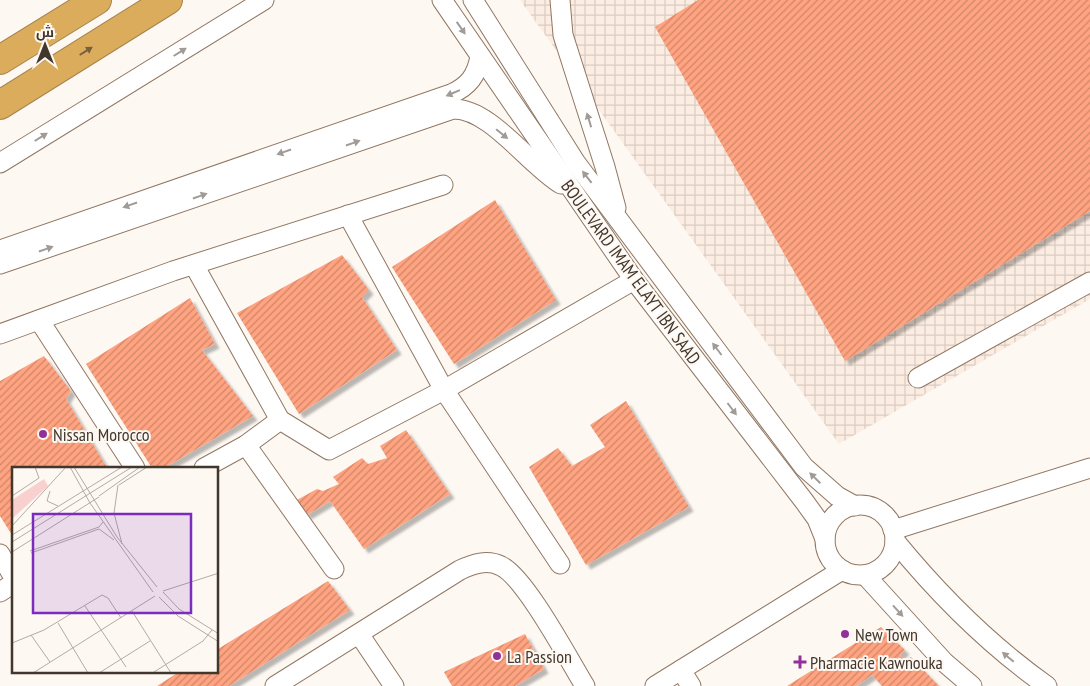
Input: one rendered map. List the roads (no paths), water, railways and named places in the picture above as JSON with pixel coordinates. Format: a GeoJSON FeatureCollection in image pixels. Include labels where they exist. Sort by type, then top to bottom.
{"type":"FeatureCollection","features":[{"type":"Feature","properties":{"kind":"highway"},"geometry":{"type":"LineString","coordinates":[[0,60],[97,0]]}},
{"type":"Feature","properties":{"kind":"highway"},"geometry":{"type":"LineString","coordinates":[[0,105],[168,0]]}},
{"type":"Feature","properties":{"kind":"street"},"geometry":{"type":"LineString","coordinates":[[0,163],[264,0]]}},
{"type":"Feature","properties":{"kind":"street","name":"BOULEVARD IMAM ELAYT IBN SAAD"},"geometry":{"type":"LineString","coordinates":[[442,0],[569,188],[634,280],[804,500],[817,519],[825,539]]}},
{"type":"Feature","properties":{"kind":"street","name":"BOULEVARD IMAM ELAYT IBN SAAD"},"geometry":{"type":"LineString","coordinates":[[473,0],[576,162],[804,467],[837,496],[855,506]]}},
{"type":"Feature","properties":{"kind":"street"},"geometry":{"type":"LineString","coordinates":[[560,0],[564,35],[605,167],[618,217]]}},
{"type":"Feature","properties":{"kind":"street"},"geometry":{"type":"LineString","coordinates":[[0,250],[452,94],[472,80],[478,68],[480,56]]}},
{"type":"Feature","properties":{"kind":"street"},"geometry":{"type":"LineString","coordinates":[[0,264],[452,109],[463,109],[473,112],[508,139],[534,164],[569,188]]}},
{"type":"Feature","properties":{"kind":"street"},"geometry":{"type":"LineString","coordinates":[[0,334],[194,265],[443,185]]}},
{"type":"Feature","properties":{"kind":"street"},"geometry":{"type":"LineString","coordinates":[[348,215],[444,390],[560,564]]}},
{"type":"Feature","properties":{"kind":"street"},"geometry":{"type":"LineString","coordinates":[[194,265],[280,420],[329,450],[444,390],[634,280]]}},
{"type":"Feature","properties":{"kind":"street"},"geometry":{"type":"LineString","coordinates":[[918,378],[1090,282]]}},
{"type":"Feature","properties":{"kind":"street"},"geometry":{"type":"LineString","coordinates":[[39,320],[134,467]]}},
{"type":"Feature","properties":{"kind":"street"},"geometry":{"type":"LineString","coordinates":[[206,467],[246,445],[280,420]]}},
{"type":"Feature","properties":{"kind":"street"},"geometry":{"type":"LineString","coordinates":[[246,445],[334,569]]}},
{"type":"Feature","properties":{"kind":"street"},"geometry":{"type":"LineString","coordinates":[[894,536],[1090,468]]}},
{"type":"Feature","properties":{"kind":"street"},"geometry":{"type":"LineString","coordinates":[[894,536],[893,554],[886,564],[877,571],[865,575],[853,574],[842,570],[832,562],[827,551],[825,539],[834,517],[843,510],[855,506],[867,506],[878,511],[888,519],[894,536],[930,583],[1008,658],[1047,686]]}},
{"type":"Feature","properties":{"kind":"street"},"geometry":{"type":"LineString","coordinates":[[0,554],[12,575]]}},
{"type":"Feature","properties":{"kind":"street"},"geometry":{"type":"LineString","coordinates":[[274,686],[460,570],[475,564],[489,562],[500,565],[518,579],[585,686]]}},
{"type":"Feature","properties":{"kind":"street"},"geometry":{"type":"LineString","coordinates":[[655,686],[842,570]]}},
{"type":"Feature","properties":{"kind":"street"},"geometry":{"type":"LineString","coordinates":[[865,575],[944,662],[972,686]]}},
{"type":"Feature","properties":{"kind":"street"},"geometry":{"type":"LineString","coordinates":[[0,592],[12,584]]}},
{"type":"Feature","properties":{"kind":"street"},"geometry":{"type":"LineString","coordinates":[[360,634],[394,686]]}},
{"type":"Feature","properties":{"kind":"street"},"geometry":{"type":"LineString","coordinates":[[681,670],[691,686]]}},
{"type":"Feature","properties":{"kind":"place","name":"Nissan Morocco"},"geometry":{"type":"Point","coordinates":[43,434]}},
{"type":"Feature","properties":{"kind":"place","name":"New Town"},"geometry":{"type":"Point","coordinates":[845,634]}},
{"type":"Feature","properties":{"kind":"place","name":"La Passion"},"geometry":{"type":"Point","coordinates":[497,656]}},
{"type":"Feature","properties":{"kind":"place","name":"Pharmacie Kawnouka"},"geometry":{"type":"Point","coordinates":[800,662]}}]}
